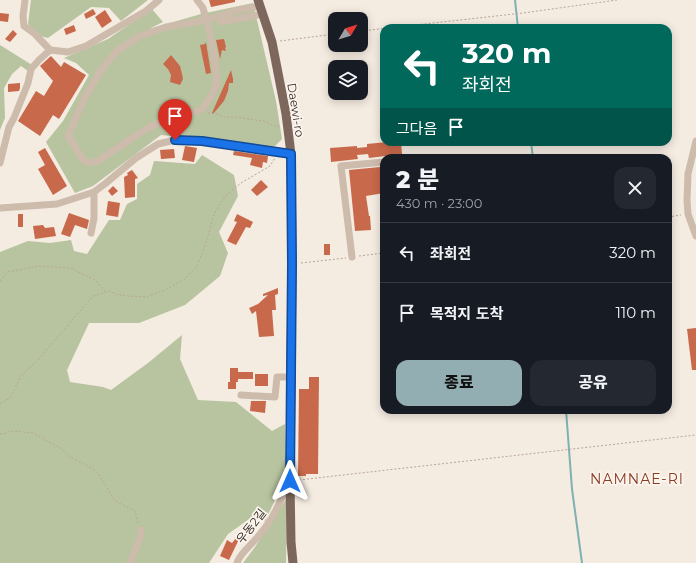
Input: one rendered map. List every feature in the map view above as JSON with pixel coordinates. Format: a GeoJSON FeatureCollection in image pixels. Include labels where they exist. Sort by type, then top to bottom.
{"type":"FeatureCollection","features":[{"type":"Feature","properties":{"kind":"main road","name":"Daewi-ro"},"geometry":{"type":"LineString","coordinates":[[260,7],[272,42],[288,125],[291,154],[292,264],[290,481],[291,542],[293,563]]}},
{"type":"Feature","properties":{"kind":"street"},"geometry":{"type":"LineString","coordinates":[[25,0],[23,16],[24,26],[35,34],[50,50],[68,52],[86,46],[146,11],[159,0]]}},
{"type":"Feature","properties":{"kind":"street"},"geometry":{"type":"LineString","coordinates":[[199,1],[203,8],[206,20],[210,34],[217,83],[211,96],[201,110],[161,122],[146,129],[98,161],[91,163],[84,160],[68,136],[83,100],[101,70],[117,52],[140,36],[159,29],[206,20],[219,16],[221,22],[260,7]]}},
{"type":"Feature","properties":{"kind":"street"},"geometry":{"type":"LineString","coordinates":[[0,163],[9,127],[28,83],[31,69],[50,50]]}},
{"type":"Feature","properties":{"kind":"street"},"geometry":{"type":"LineString","coordinates":[[0,208],[57,204],[94,192],[136,158],[158,144],[175,140],[202,141],[291,154]]}},
{"type":"Feature","properties":{"kind":"street"},"geometry":{"type":"LineString","coordinates":[[696,141],[688,174],[688,214],[696,236]]}},
{"type":"Feature","properties":{"kind":"street"},"geometry":{"type":"LineString","coordinates":[[352,257],[341,166],[380,162]]}},
{"type":"Feature","properties":{"kind":"street"},"geometry":{"type":"LineString","coordinates":[[91,233],[94,218],[94,192]]}},
{"type":"Feature","properties":{"kind":"street"},"geometry":{"type":"LineString","coordinates":[[241,395],[275,397],[277,378],[291,377]]}},
{"type":"Feature","properties":{"kind":"street","name":"우동2길"},"geometry":{"type":"LineString","coordinates":[[238,563],[238,560],[262,533],[274,516],[290,481]]}},
{"type":"Feature","properties":{"kind":"street"},"geometry":{"type":"LineString","coordinates":[[130,563],[140,538],[141,530]]}},
{"type":"Feature","properties":{"kind":"path"},"geometry":{"type":"LineString","coordinates":[[420,24],[617,0]]}},
{"type":"Feature","properties":{"kind":"path"},"geometry":{"type":"LineString","coordinates":[[368,30],[380,29]]}},
{"type":"Feature","properties":{"kind":"path"},"geometry":{"type":"LineString","coordinates":[[272,42],[328,35]]}},
{"type":"Feature","properties":{"kind":"path"},"geometry":{"type":"LineString","coordinates":[[201,110],[210,114],[217,114],[225,117],[264,121],[274,126],[288,125]]}},
{"type":"Feature","properties":{"kind":"path"},"geometry":{"type":"LineString","coordinates":[[0,404],[10,398],[21,376],[93,296],[110,292],[127,296],[147,297],[167,289],[185,279],[197,266],[206,243],[214,214],[226,195],[241,183],[270,166],[279,153]]}},
{"type":"Feature","properties":{"kind":"path"},"geometry":{"type":"LineString","coordinates":[[672,216],[688,214]]}},
{"type":"Feature","properties":{"kind":"path"},"geometry":{"type":"LineString","coordinates":[[292,264],[380,254]]}},
{"type":"Feature","properties":{"kind":"path"},"geometry":{"type":"LineString","coordinates":[[0,281],[8,272],[39,266],[70,268],[95,280],[106,293]]}},
{"type":"Feature","properties":{"kind":"path"},"geometry":{"type":"LineString","coordinates":[[0,434],[14,431],[34,433],[62,449],[70,457],[88,466],[98,473],[115,501],[135,511],[141,530]]}},
{"type":"Feature","properties":{"kind":"path"},"geometry":{"type":"LineString","coordinates":[[290,481],[696,435]]}},
{"type":"Feature","properties":{"kind":"green space"},"geometry":{"type":"Polygon","coordinates":[[[31,0],[148,0],[121,21],[109,8],[91,7],[48,38],[37,35],[28,24],[31,0]]]}},
{"type":"Feature","properties":{"kind":"green space"},"geometry":{"type":"Polygon","coordinates":[[[253,3],[276,101],[282,139],[274,147],[161,135],[93,186],[75,193],[46,142],[63,121],[89,75],[76,63],[64,58],[108,39],[152,9],[163,22],[149,29],[201,14],[253,3]]]}},
{"type":"Feature","properties":{"kind":"green space"},"geometry":{"type":"Polygon","coordinates":[[[0,45],[32,65],[28,71],[21,66],[12,74],[4,88],[5,118],[0,130],[0,45]]]}},
{"type":"Feature","properties":{"kind":"green space"},"geometry":{"type":"Polygon","coordinates":[[[202,155],[234,175],[238,196],[219,232],[228,253],[220,276],[185,305],[139,323],[89,323],[67,370],[70,382],[103,387],[111,390],[148,363],[182,335],[180,359],[198,400],[236,402],[272,431],[285,424],[285,479],[265,521],[252,517],[228,534],[209,563],[0,563],[0,252],[28,241],[50,243],[71,240],[74,251],[87,254],[109,220],[120,220],[127,204],[137,199],[137,184],[150,175],[154,161],[195,164],[202,155]]]}},
{"type":"Feature","properties":{"kind":"green space"},"geometry":{"type":"Polygon","coordinates":[[[287,498],[286,563],[243,563],[255,547],[287,498]]]}},
{"type":"Feature","properties":{"kind":"building"},"geometry":{"type":"Polygon","coordinates":[[[209,0],[235,0],[235,2],[211,7],[209,0]]]}},
{"type":"Feature","properties":{"kind":"building"},"geometry":{"type":"Polygon","coordinates":[[[93,9],[96,14],[86,19],[84,14],[93,9]]]}},
{"type":"Feature","properties":{"kind":"building"},"geometry":{"type":"Polygon","coordinates":[[[105,10],[112,21],[102,28],[95,17],[105,10]]]}},
{"type":"Feature","properties":{"kind":"building"},"geometry":{"type":"Polygon","coordinates":[[[0,13],[9,14],[8,22],[0,21],[0,13]]]}},
{"type":"Feature","properties":{"kind":"building"},"geometry":{"type":"Polygon","coordinates":[[[74,25],[76,31],[66,35],[64,29],[74,25]]]}},
{"type":"Feature","properties":{"kind":"building"},"geometry":{"type":"Polygon","coordinates":[[[13,30],[17,34],[10,42],[5,39],[13,30]]]}},
{"type":"Feature","properties":{"kind":"building"},"geometry":{"type":"Polygon","coordinates":[[[224,39],[226,51],[222,50],[220,59],[216,40],[224,39]]]}},
{"type":"Feature","properties":{"kind":"building"},"geometry":{"type":"Polygon","coordinates":[[[206,42],[211,73],[206,74],[200,45],[205,44],[206,42]]]}},
{"type":"Feature","properties":{"kind":"building"},"geometry":{"type":"Polygon","coordinates":[[[171,55],[180,66],[183,79],[180,85],[170,82],[171,75],[163,64],[171,55]]]}},
{"type":"Feature","properties":{"kind":"building"},"geometry":{"type":"Polygon","coordinates":[[[51,56],[61,67],[64,62],[86,75],[59,119],[53,115],[40,136],[18,121],[36,91],[44,96],[53,81],[40,66],[51,56]]]}},
{"type":"Feature","properties":{"kind":"building"},"geometry":{"type":"Polygon","coordinates":[[[231,70],[233,83],[229,83],[224,101],[213,114],[212,113],[231,70]]]}},
{"type":"Feature","properties":{"kind":"building"},"geometry":{"type":"Polygon","coordinates":[[[20,83],[19,91],[8,92],[8,84],[20,83]]]}},
{"type":"Feature","properties":{"kind":"building"},"geometry":{"type":"Polygon","coordinates":[[[380,143],[380,146],[401,146],[402,154],[380,154],[380,157],[369,158],[368,154],[357,155],[358,159],[331,162],[330,148],[357,146],[357,148],[367,147],[367,144],[380,143]]]}},
{"type":"Feature","properties":{"kind":"building"},"geometry":{"type":"Polygon","coordinates":[[[185,146],[197,148],[194,162],[182,160],[185,146]]]}},
{"type":"Feature","properties":{"kind":"building"},"geometry":{"type":"Polygon","coordinates":[[[45,148],[67,186],[53,195],[38,169],[45,165],[38,152],[45,148]]]}},
{"type":"Feature","properties":{"kind":"building"},"geometry":{"type":"Polygon","coordinates":[[[174,149],[175,158],[161,159],[160,150],[174,149]]]}},
{"type":"Feature","properties":{"kind":"building"},"geometry":{"type":"Polygon","coordinates":[[[234,151],[268,156],[267,163],[263,162],[262,168],[250,165],[252,158],[233,155],[234,151]]]}},
{"type":"Feature","properties":{"kind":"building"},"geometry":{"type":"Polygon","coordinates":[[[380,167],[380,194],[366,196],[371,230],[355,231],[349,170],[380,167]]]}},
{"type":"Feature","properties":{"kind":"building"},"geometry":{"type":"Polygon","coordinates":[[[132,170],[138,178],[135,179],[135,197],[125,198],[124,177],[132,170]]]}},
{"type":"Feature","properties":{"kind":"building"},"geometry":{"type":"Polygon","coordinates":[[[261,180],[268,187],[257,196],[251,190],[261,180]]]}},
{"type":"Feature","properties":{"kind":"building"},"geometry":{"type":"Polygon","coordinates":[[[113,186],[118,191],[112,196],[108,191],[113,186]]]}},
{"type":"Feature","properties":{"kind":"building"},"geometry":{"type":"Polygon","coordinates":[[[108,201],[120,203],[118,217],[106,215],[108,201]]]}},
{"type":"Feature","properties":{"kind":"building"},"geometry":{"type":"Polygon","coordinates":[[[69,213],[89,220],[87,229],[75,225],[70,237],[61,234],[69,213]]]}},
{"type":"Feature","properties":{"kind":"building"},"geometry":{"type":"Polygon","coordinates":[[[18,214],[23,214],[23,227],[18,227],[18,214]]]}},
{"type":"Feature","properties":{"kind":"building"},"geometry":{"type":"Polygon","coordinates":[[[237,214],[253,222],[250,228],[246,227],[236,245],[227,241],[237,222],[234,221],[237,214]]]}},
{"type":"Feature","properties":{"kind":"building"},"geometry":{"type":"Polygon","coordinates":[[[43,225],[45,228],[54,227],[56,236],[35,239],[33,226],[43,225]]]}},
{"type":"Feature","properties":{"kind":"building"},"geometry":{"type":"Polygon","coordinates":[[[324,244],[330,244],[330,255],[324,255],[324,244]]]}},
{"type":"Feature","properties":{"kind":"building"},"geometry":{"type":"Polygon","coordinates":[[[278,288],[278,294],[275,295],[276,310],[272,310],[274,336],[259,337],[256,311],[252,314],[249,308],[258,304],[268,295],[263,296],[263,294],[278,288]]]}},
{"type":"Feature","properties":{"kind":"building"},"geometry":{"type":"Polygon","coordinates":[[[696,328],[696,370],[692,370],[687,329],[696,328]]]}},
{"type":"Feature","properties":{"kind":"building"},"geometry":{"type":"Polygon","coordinates":[[[230,368],[238,368],[238,372],[253,372],[253,379],[238,379],[238,382],[236,382],[236,389],[228,389],[228,382],[230,382],[230,368]]]}},
{"type":"Feature","properties":{"kind":"building"},"geometry":{"type":"Polygon","coordinates":[[[255,374],[268,374],[268,386],[255,386],[255,374]]]}},
{"type":"Feature","properties":{"kind":"building"},"geometry":{"type":"Polygon","coordinates":[[[309,377],[319,377],[318,474],[298,476],[299,389],[309,389],[309,377]]]}},
{"type":"Feature","properties":{"kind":"building"},"geometry":{"type":"Polygon","coordinates":[[[251,401],[266,401],[265,413],[250,411],[251,401]]]}},
{"type":"Feature","properties":{"kind":"building"},"geometry":{"type":"Polygon","coordinates":[[[241,532],[242,533],[229,560],[220,556],[227,540],[232,543],[241,532]]]}},
{"type":"Feature","properties":{"kind":"waterway"},"geometry":{"type":"LineString","coordinates":[[515,0],[518,24]]}},
{"type":"Feature","properties":{"kind":"waterway"},"geometry":{"type":"LineString","coordinates":[[532,146],[532,154]]}},
{"type":"Feature","properties":{"kind":"waterway"},"geometry":{"type":"LineString","coordinates":[[566,414],[572,489],[582,563]]}},
{"type":"Feature","properties":{"kind":"district","name":"NAMNAE-RI"},"geometry":{"type":"Point","coordinates":[637,479]}},
{"type":"Feature","properties":{"kind":"route"},"geometry":{"type":"LineString","coordinates":[[175,140],[202,141],[291,154],[292,264],[290,481]]}}]}
